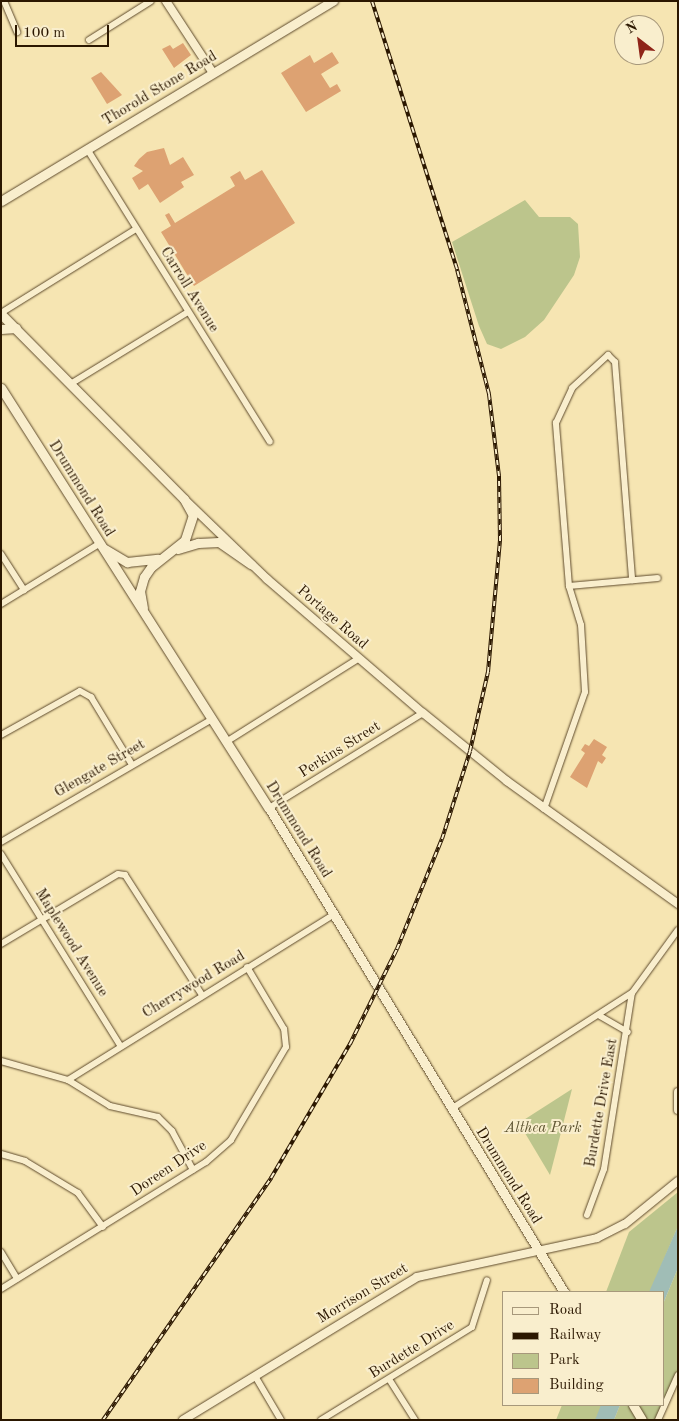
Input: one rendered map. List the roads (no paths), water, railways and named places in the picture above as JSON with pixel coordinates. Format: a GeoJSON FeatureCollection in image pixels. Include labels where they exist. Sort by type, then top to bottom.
{"type":"FeatureCollection","features":[{"type":"Feature","properties":{"kind":"main road","name":"Thorold Stone Road"},"geometry":{"type":"LineString","coordinates":[[1,201],[333,1]]}},
{"type":"Feature","properties":{"kind":"main road","name":"Portage Road"},"geometry":{"type":"LineString","coordinates":[[1,314],[72,383],[184,499]]}},
{"type":"Feature","properties":{"kind":"main road"},"geometry":{"type":"LineString","coordinates":[[1,328],[16,328]]}},
{"type":"Feature","properties":{"kind":"main road","name":"Drummond Road"},"geometry":{"type":"LineString","coordinates":[[1,388],[269,808],[563,1291]]}},
{"type":"Feature","properties":{"kind":"main road"},"geometry":{"type":"LineString","coordinates":[[175,550],[192,524],[193,515],[184,499]]}},
{"type":"Feature","properties":{"kind":"main road"},"geometry":{"type":"LineString","coordinates":[[145,615],[142,582],[160,559],[175,550],[198,542],[219,542],[251,564]]}},
{"type":"Feature","properties":{"kind":"main road"},"geometry":{"type":"LineString","coordinates":[[100,544],[113,556],[127,562],[160,559]]}},
{"type":"Feature","properties":{"kind":"main road"},"geometry":{"type":"LineString","coordinates":[[634,1406],[642,1419]]}},
{"type":"Feature","properties":{"kind":"street"},"geometry":{"type":"LineString","coordinates":[[4,1],[18,32]]}},
{"type":"Feature","properties":{"kind":"street"},"geometry":{"type":"LineString","coordinates":[[89,40],[151,1]]}},
{"type":"Feature","properties":{"kind":"street"},"geometry":{"type":"LineString","coordinates":[[166,1],[213,73]]}},
{"type":"Feature","properties":{"kind":"street","name":"Carroll Avenue"},"geometry":{"type":"LineString","coordinates":[[87,149],[270,442]]}},
{"type":"Feature","properties":{"kind":"street"},"geometry":{"type":"LineString","coordinates":[[1,314],[136,229]]}},
{"type":"Feature","properties":{"kind":"street"},"geometry":{"type":"LineString","coordinates":[[72,383],[188,312]]}},
{"type":"Feature","properties":{"kind":"street"},"geometry":{"type":"LineString","coordinates":[[544,809],[585,692],[580,625],[569,586],[556,422],[572,388],[608,355],[615,362],[632,580]]}},
{"type":"Feature","properties":{"kind":"street","name":"Portage Road"},"geometry":{"type":"LineString","coordinates":[[184,499],[251,564],[358,659],[423,713],[544,809],[678,904]]}},
{"type":"Feature","properties":{"kind":"street"},"geometry":{"type":"LineString","coordinates":[[1,604],[100,544]]}},
{"type":"Feature","properties":{"kind":"street"},"geometry":{"type":"LineString","coordinates":[[1,554],[24,590]]}},
{"type":"Feature","properties":{"kind":"street"},"geometry":{"type":"LineString","coordinates":[[569,586],[658,578]]}},
{"type":"Feature","properties":{"kind":"street"},"geometry":{"type":"LineString","coordinates":[[226,742],[358,659]]}},
{"type":"Feature","properties":{"kind":"street"},"geometry":{"type":"LineString","coordinates":[[1,736],[80,691],[91,697],[131,763]]}},
{"type":"Feature","properties":{"kind":"street","name":"Perkins Street"},"geometry":{"type":"LineString","coordinates":[[269,808],[423,713]]}},
{"type":"Feature","properties":{"kind":"street","name":"Glengate Street"},"geometry":{"type":"LineString","coordinates":[[1,842],[131,763],[212,719]]}},
{"type":"Feature","properties":{"kind":"street","name":"Maplewood Avenue"},"geometry":{"type":"LineString","coordinates":[[1,854],[120,1045]]}},
{"type":"Feature","properties":{"kind":"street"},"geometry":{"type":"LineString","coordinates":[[1,944],[118,874],[125,875],[202,995]]}},
{"type":"Feature","properties":{"kind":"street","name":"Cherrywood Road"},"geometry":{"type":"LineString","coordinates":[[68,1080],[120,1045],[335,914]]}},
{"type":"Feature","properties":{"kind":"street"},"geometry":{"type":"LineString","coordinates":[[451,1109],[600,1016],[632,993],[678,930]]}},
{"type":"Feature","properties":{"kind":"street","name":"Doreen Drive"},"geometry":{"type":"LineString","coordinates":[[1,1289],[193,1170],[230,1140],[286,1047],[284,1029],[247,968]]}},
{"type":"Feature","properties":{"kind":"street","name":"Burdette Drive East"},"geometry":{"type":"LineString","coordinates":[[587,1215],[604,1169],[628,1032],[632,993]]}},
{"type":"Feature","properties":{"kind":"street"},"geometry":{"type":"LineString","coordinates":[[600,1016],[628,1032]]}},
{"type":"Feature","properties":{"kind":"street"},"geometry":{"type":"LineString","coordinates":[[1,1062],[68,1080],[110,1106],[158,1117],[172,1131],[193,1170]]}},
{"type":"Feature","properties":{"kind":"street"},"geometry":{"type":"LineString","coordinates":[[678,1092],[678,1110]]}},
{"type":"Feature","properties":{"kind":"street"},"geometry":{"type":"LineString","coordinates":[[1,1154],[25,1161],[78,1193],[103,1227]]}},
{"type":"Feature","properties":{"kind":"street","name":"Morrison Street"},"geometry":{"type":"LineString","coordinates":[[183,1420],[417,1277],[539,1252],[612,1232],[678,1181]]}},
{"type":"Feature","properties":{"kind":"street"},"geometry":{"type":"LineString","coordinates":[[1,1252],[17,1279]]}},
{"type":"Feature","properties":{"kind":"street","name":"Burdette Drive"},"geometry":{"type":"LineString","coordinates":[[321,1420],[472,1327],[487,1280]]}},
{"type":"Feature","properties":{"kind":"street"},"geometry":{"type":"LineString","coordinates":[[658,1420],[678,1375]]}},
{"type":"Feature","properties":{"kind":"street"},"geometry":{"type":"LineString","coordinates":[[255,1376],[281,1420]]}},
{"type":"Feature","properties":{"kind":"street"},"geometry":{"type":"LineString","coordinates":[[389,1379],[414,1420]]}},
{"type":"Feature","properties":{"kind":"water"},"geometry":{"type":"Polygon","coordinates":[[[678,1226],[678,1268],[664,1302],[664,1291],[649,1291],[678,1226]]]}},
{"type":"Feature","properties":{"kind":"water"},"geometry":{"type":"Polygon","coordinates":[[[601,1406],[620,1406],[614,1420],[595,1420],[601,1406]]]}},
{"type":"Feature","properties":{"kind":"railway"},"geometry":{"type":"LineString","coordinates":[[103,1420],[271,1178],[350,1044],[397,949],[442,839],[470,751],[488,672],[500,541],[499,476],[489,394],[457,269],[372,1]]}},
{"type":"Feature","properties":{"kind":"park label","name":"Althea Park"},"geometry":{"type":"Point","coordinates":[543,1129]}}]}
